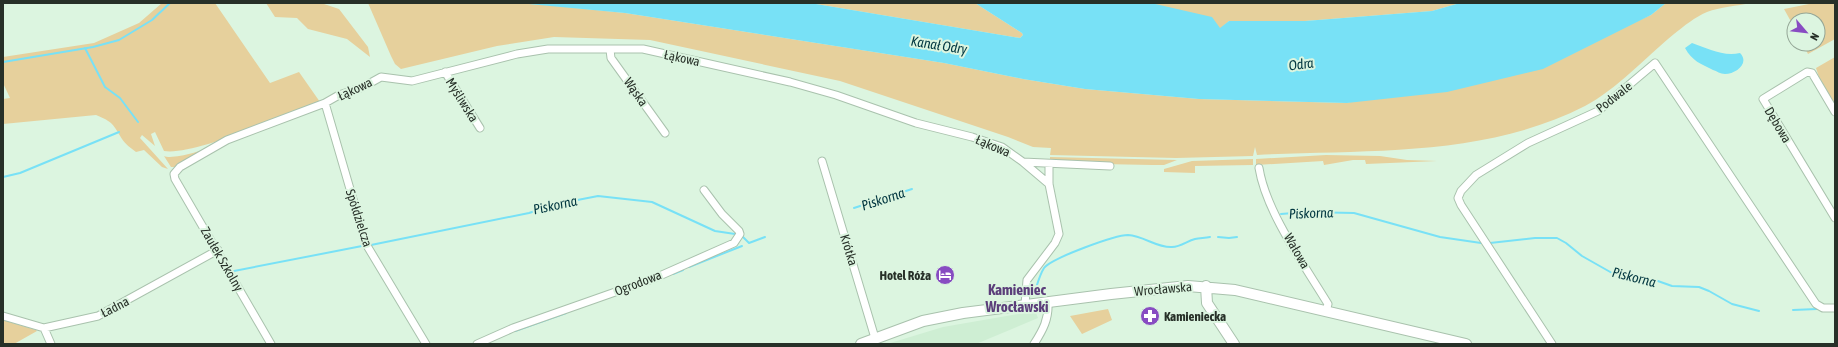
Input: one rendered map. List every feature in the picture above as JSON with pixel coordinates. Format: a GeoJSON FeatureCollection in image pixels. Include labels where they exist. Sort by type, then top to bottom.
{"type":"FeatureCollection","features":[{"type":"Feature","properties":{"kind":"main road","name":"Wrocławska"},"geometry":{"type":"LineString","coordinates":[[861,344],[923,321],[963,314],[1170,286],[1206,286],[1235,290],[1463,344]]}},
{"type":"Feature","properties":{"kind":"main road"},"geometry":{"type":"LineString","coordinates":[[1206,286],[1207,303],[1234,344]]}},
{"type":"Feature","properties":{"kind":"street","name":"Łąkowa"},"geometry":{"type":"LineString","coordinates":[[174,174],[180,167],[227,140],[325,103],[339,95],[363,87],[381,77],[412,81],[517,54],[548,49],[643,49],[790,82],[836,95],[916,123],[972,137],[1002,147],[1023,162],[1110,166]]}},
{"type":"Feature","properties":{"kind":"street","name":"Wąska"},"geometry":{"type":"LineString","coordinates":[[610,50],[611,58],[665,133]]}},
{"type":"Feature","properties":{"kind":"street","name":"Podwale"},"geometry":{"type":"LineString","coordinates":[[1552,344],[1461,205],[1458,198],[1461,191],[1476,175],[1528,144],[1598,111],[1655,63],[1816,304],[1823,308],[1835,308]]}},
{"type":"Feature","properties":{"kind":"street","name":"Myśliwska"},"geometry":{"type":"LineString","coordinates":[[445,72],[480,128]]}},
{"type":"Feature","properties":{"kind":"street","name":"Dębowa"},"geometry":{"type":"LineString","coordinates":[[1835,112],[1812,73],[1806,72],[1763,99],[1835,218]]}},
{"type":"Feature","properties":{"kind":"street","name":"Spółdzielcza"},"geometry":{"type":"LineString","coordinates":[[325,103],[366,244],[426,344]]}},
{"type":"Feature","properties":{"kind":"street","name":"Krótka"},"geometry":{"type":"LineString","coordinates":[[822,161],[875,338]]}},
{"type":"Feature","properties":{"kind":"street"},"geometry":{"type":"LineString","coordinates":[[1023,162],[1049,184]]}},
{"type":"Feature","properties":{"kind":"street"},"geometry":{"type":"LineString","coordinates":[[1025,306],[1025,290],[1027,280],[1055,243],[1059,234],[1049,184],[1049,164]]}},
{"type":"Feature","properties":{"kind":"street","name":"Wałowa"},"geometry":{"type":"LineString","coordinates":[[1259,168],[1261,182],[1278,219],[1328,304],[1326,311]]}},
{"type":"Feature","properties":{"kind":"street","name":"Zaułek Szkolny"},"geometry":{"type":"LineString","coordinates":[[174,174],[175,179],[218,250],[271,344]]}},
{"type":"Feature","properties":{"kind":"street","name":"Ogrodowa"},"geometry":{"type":"LineString","coordinates":[[477,344],[513,328],[655,278],[734,243],[740,234],[739,231],[722,214],[704,190]]}},
{"type":"Feature","properties":{"kind":"street","name":"Ładna"},"geometry":{"type":"LineString","coordinates":[[3,316],[44,328],[98,316],[218,250]]}},
{"type":"Feature","properties":{"kind":"street"},"geometry":{"type":"LineString","coordinates":[[1034,344],[1045,326],[1049,313],[1048,302]]}},
{"type":"Feature","properties":{"kind":"street"},"geometry":{"type":"LineString","coordinates":[[44,328],[52,344]]}},
{"type":"Feature","properties":{"kind":"shaded area"},"geometry":{"type":"Polygon","coordinates":[[[162,3],[215,3],[270,83],[299,72],[320,102],[264,125],[218,141],[178,151],[164,151],[155,132],[151,134],[155,146],[142,135],[140,138],[168,169],[162,167],[144,150],[136,152],[125,143],[112,124],[96,115],[3,124],[3,99],[10,98],[3,83],[3,57],[94,43],[139,23],[162,3]]]}},
{"type":"Feature","properties":{"kind":"shaded area"},"geometry":{"type":"Polygon","coordinates":[[[266,3],[321,3],[339,9],[368,47],[370,57],[347,39],[308,29],[297,18],[275,17],[266,3]]]}},
{"type":"Feature","properties":{"kind":"shaded area"},"geometry":{"type":"Polygon","coordinates":[[[368,3],[518,3],[625,13],[944,63],[1023,79],[1085,89],[1199,99],[1347,103],[1628,25],[1651,15],[1666,3],[1751,3],[1717,9],[1703,14],[1674,34],[1620,82],[1597,99],[1585,106],[1546,123],[1506,135],[1465,143],[1382,151],[1257,155],[1255,147],[1253,156],[1176,158],[1050,155],[1051,148],[1033,147],[1008,137],[840,81],[650,40],[554,37],[497,46],[401,69],[395,64],[391,56],[368,3]]]}},
{"type":"Feature","properties":{"kind":"shaded area"},"geometry":{"type":"Polygon","coordinates":[[[810,3],[975,3],[1023,35],[1020,38],[810,3]]]}},
{"type":"Feature","properties":{"kind":"shaded area"},"geometry":{"type":"Polygon","coordinates":[[[1151,3],[1460,3],[1432,11],[1305,21],[1229,21],[1220,29],[1151,3]]]}},
{"type":"Feature","properties":{"kind":"shaded area"},"geometry":{"type":"Polygon","coordinates":[[[1814,3],[1834,3],[1835,39],[1826,44],[1826,12],[1786,13],[1784,9],[1814,3]]]}},
{"type":"Feature","properties":{"kind":"shaded area"},"geometry":{"type":"Polygon","coordinates":[[[1835,57],[1835,107],[1821,83],[1816,68],[1835,57]]]}},
{"type":"Feature","properties":{"kind":"shaded area"},"geometry":{"type":"Polygon","coordinates":[[[213,147],[175,167],[171,167],[164,156],[181,156],[213,147]]]}},
{"type":"Feature","properties":{"kind":"shaded area"},"geometry":{"type":"Polygon","coordinates":[[[1326,155],[1380,156],[1407,160],[1437,161],[1366,164],[1365,160],[1353,160],[1324,165],[1323,161],[1256,165],[1256,159],[1326,155]]]}},
{"type":"Feature","properties":{"kind":"shaded area"},"geometry":{"type":"Polygon","coordinates":[[[1050,157],[1177,160],[1164,165],[1050,163],[1050,157]]]}},
{"type":"Feature","properties":{"kind":"shaded area"},"geometry":{"type":"Polygon","coordinates":[[[1253,159],[1253,165],[1195,166],[1195,173],[1164,172],[1164,169],[1192,161],[1253,159]]]}},
{"type":"Feature","properties":{"kind":"shaded area"},"geometry":{"type":"Polygon","coordinates":[[[1108,309],[1112,320],[1082,334],[1070,316],[1108,309]]]}},
{"type":"Feature","properties":{"kind":"shaded area"},"geometry":{"type":"Polygon","coordinates":[[[1024,313],[1036,313],[1038,318],[976,344],[887,344],[943,327],[1024,313]]]}},
{"type":"Feature","properties":{"kind":"shaded area"},"geometry":{"type":"Polygon","coordinates":[[[3,320],[37,331],[14,344],[3,344],[3,320]]]}},
{"type":"Feature","properties":{"kind":"water"},"geometry":{"type":"Polygon","coordinates":[[[518,3],[810,3],[1020,38],[1023,35],[1022,33],[975,3],[1151,3],[1212,17],[1220,28],[1229,21],[1305,21],[1432,11],[1460,3],[1666,3],[1651,15],[1543,69],[1447,92],[1347,103],[1199,99],[1085,89],[1023,79],[944,63],[625,13],[518,3]]]}},
{"type":"Feature","properties":{"kind":"water"},"geometry":{"type":"Polygon","coordinates":[[[1692,43],[1721,53],[1740,53],[1743,57],[1743,64],[1737,70],[1729,74],[1720,73],[1701,64],[1691,56],[1685,48],[1692,43]]]}},
{"type":"Feature","properties":{"kind":"waterway"},"geometry":{"type":"LineString","coordinates":[[3,62],[93,47],[119,40],[152,20],[170,3]]}},
{"type":"Feature","properties":{"kind":"waterway"},"geometry":{"type":"LineString","coordinates":[[85,48],[105,87],[120,98],[138,122]]}},
{"type":"Feature","properties":{"kind":"waterway"},"geometry":{"type":"LineString","coordinates":[[3,177],[20,173],[119,132]]}},
{"type":"Feature","properties":{"kind":"waterway","name":"Piskorna"},"geometry":{"type":"LineString","coordinates":[[854,208],[912,189]]}},
{"type":"Feature","properties":{"kind":"waterway","name":"Piskorna"},"geometry":{"type":"LineString","coordinates":[[371,245],[529,213],[557,204],[598,196],[652,202],[715,231],[735,234]]}},
{"type":"Feature","properties":{"kind":"waterway","name":"Piskorna"},"geometry":{"type":"LineString","coordinates":[[1281,214],[1305,212],[1354,213],[1440,237],[1481,243]]}},
{"type":"Feature","properties":{"kind":"waterway","name":"Piskorna"},"geometry":{"type":"LineString","coordinates":[[1034,294],[1039,278],[1044,268],[1049,264],[1071,253],[1098,243],[1128,235],[1140,237],[1161,246],[1172,247],[1195,239],[1210,237]]}},
{"type":"Feature","properties":{"kind":"waterway","name":"Piskorna"},"geometry":{"type":"LineString","coordinates":[[743,237],[749,243],[765,237]]}},
{"type":"Feature","properties":{"kind":"waterway","name":"Piskorna"},"geometry":{"type":"LineString","coordinates":[[1218,237],[1237,237]]}},
{"type":"Feature","properties":{"kind":"waterway","name":"Piskorna"},"geometry":{"type":"LineString","coordinates":[[1490,243],[1535,238],[1557,238],[1566,243],[1582,256],[1612,273],[1655,280],[1672,286],[1699,287],[1732,304],[1759,311]]}},
{"type":"Feature","properties":{"kind":"waterway","name":"Piskorna"},"geometry":{"type":"LineString","coordinates":[[234,271],[362,246]]}},
{"type":"Feature","properties":{"kind":"waterway"},"geometry":{"type":"LineString","coordinates":[[689,267],[742,246]]}},
{"type":"Feature","properties":{"kind":"waterway"},"geometry":{"type":"LineString","coordinates":[[673,274],[683,270]]}},
{"type":"Feature","properties":{"kind":"waterway","name":"Piskorna"},"geometry":{"type":"LineString","coordinates":[[1793,310],[1817,309]]}},
{"type":"Feature","properties":{"kind":"waterway"},"geometry":{"type":"LineString","coordinates":[[515,331],[566,313]]}},
{"type":"Feature","properties":{"kind":"place","name":"Hotel Róża"},"geometry":{"type":"Point","coordinates":[945,275]}},
{"type":"Feature","properties":{"kind":"place","name":"Kamieniecka"},"geometry":{"type":"Point","coordinates":[1150,316]}},
{"type":"Feature","properties":{"kind":"district","name":"Kamieniec Wrocławski"},"geometry":{"type":"Point","coordinates":[1017,298]}},
{"type":"Feature","properties":{"kind":"water label","name":"Kanał Odry"},"geometry":{"type":"Point","coordinates":[939,45]}},
{"type":"Feature","properties":{"kind":"water label","name":"Odra"},"geometry":{"type":"Point","coordinates":[1301,64]}}]}
